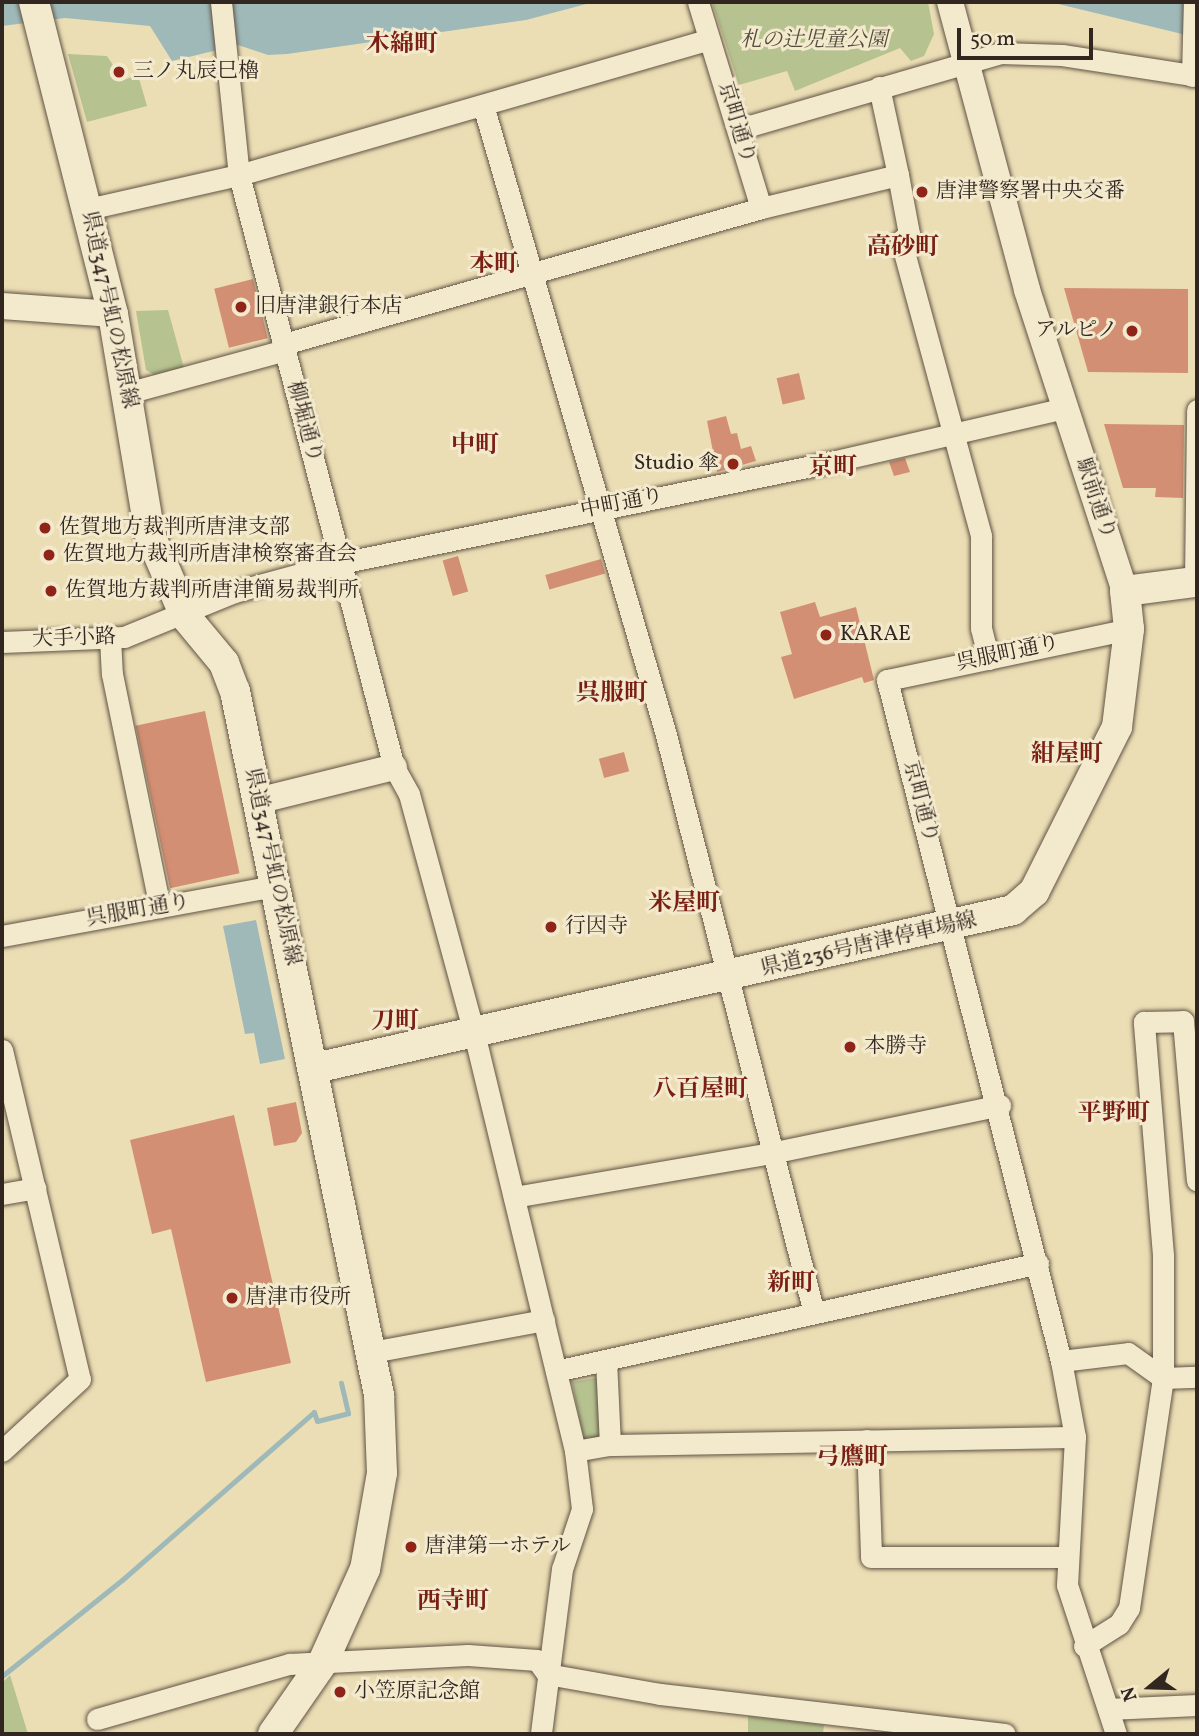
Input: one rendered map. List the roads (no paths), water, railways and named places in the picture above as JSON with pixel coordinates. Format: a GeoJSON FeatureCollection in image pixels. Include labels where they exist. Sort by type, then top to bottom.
{"type":"FeatureCollection","features":[{"type":"Feature","properties":{"kind":"main road","name":"県道347号虹の松原線"},"geometry":{"type":"LineString","coordinates":[[34,2],[113,314],[150,535],[185,616],[224,663],[235,691],[372,1352],[382,1434],[377,1517],[365,1569],[323,1662],[272,1734]]}},
{"type":"Feature","properties":{"kind":"main road"},"geometry":{"type":"LineString","coordinates":[[1125,591],[1196,582]]}},
{"type":"Feature","properties":{"kind":"main road","name":"県道236号唐津停車場線"},"geometry":{"type":"LineString","coordinates":[[315,1069],[728,979],[1013,910],[1034,892],[1117,727],[1129,629],[1125,591]]}},
{"type":"Feature","properties":{"kind":"street","name":"柳堀通り"},"geometry":{"type":"LineString","coordinates":[[221,2],[225,75],[239,175],[394,767],[409,794],[474,1033],[575,1451],[582,1509],[562,1569],[541,1734]]}},
{"type":"Feature","properties":{"kind":"street","name":"京町通り"},"geometry":{"type":"LineString","coordinates":[[698,2],[761,208]]}},
{"type":"Feature","properties":{"kind":"street","name":"駅前通り"},"geometry":{"type":"LineString","coordinates":[[950,2],[1064,408],[1125,591]]}},
{"type":"Feature","properties":{"kind":"street"},"geometry":{"type":"LineString","coordinates":[[739,129],[965,60],[1029,52],[1194,76],[1194,2]]}},
{"type":"Feature","properties":{"kind":"street"},"geometry":{"type":"LineString","coordinates":[[88,209],[239,175],[709,39]]}},
{"type":"Feature","properties":{"kind":"street"},"geometry":{"type":"LineString","coordinates":[[879,86],[909,234],[901,241],[958,435],[981,536],[981,628],[989,659]]}},
{"type":"Feature","properties":{"kind":"street"},"geometry":{"type":"LineString","coordinates":[[483,105],[601,508],[776,1152],[814,1313]]}},
{"type":"Feature","properties":{"kind":"street"},"geometry":{"type":"LineString","coordinates":[[127,393],[534,272],[761,208],[898,176]]}},
{"type":"Feature","properties":{"kind":"street"},"geometry":{"type":"LineString","coordinates":[[2,306],[113,314]]}},
{"type":"Feature","properties":{"kind":"street","name":"中町通り"},"geometry":{"type":"LineString","coordinates":[[185,616],[234,592],[341,563],[958,435],[1064,408]]}},
{"type":"Feature","properties":{"kind":"street"},"geometry":{"type":"LineString","coordinates":[[1196,582],[1197,410]]}},
{"type":"Feature","properties":{"kind":"street","name":"大手小路"},"geometry":{"type":"LineString","coordinates":[[2,642],[110,638],[185,616]]}},
{"type":"Feature","properties":{"kind":"street","name":"呉服町通り"},"geometry":{"type":"LineString","coordinates":[[887,680],[1129,629]]}},
{"type":"Feature","properties":{"kind":"street"},"geometry":{"type":"LineString","coordinates":[[110,638],[112,674],[160,907]]}},
{"type":"Feature","properties":{"kind":"street","name":"京町通り"},"geometry":{"type":"LineString","coordinates":[[887,680],[1000,1105],[1061,1361],[1075,1437],[1067,1585],[1084,1646],[1116,1734]]}},
{"type":"Feature","properties":{"kind":"street"},"geometry":{"type":"LineString","coordinates":[[257,801],[394,767]]}},
{"type":"Feature","properties":{"kind":"street","name":"呉服町通り"},"geometry":{"type":"LineString","coordinates":[[2,936],[275,886]]}},
{"type":"Feature","properties":{"kind":"street"},"geometry":{"type":"LineString","coordinates":[[1084,1646],[1119,1624],[1129,1608],[1163,1378],[1163,1255],[1144,1022],[1183,1021],[1197,1180]]}},
{"type":"Feature","properties":{"kind":"street"},"geometry":{"type":"LineString","coordinates":[[2,1050],[80,1379],[2,1451]]}},
{"type":"Feature","properties":{"kind":"street"},"geometry":{"type":"LineString","coordinates":[[514,1197],[776,1152],[1000,1105]]}},
{"type":"Feature","properties":{"kind":"street"},"geometry":{"type":"LineString","coordinates":[[2,1194],[35,1188]]}},
{"type":"Feature","properties":{"kind":"street"},"geometry":{"type":"LineString","coordinates":[[556,1371],[1038,1263]]}},
{"type":"Feature","properties":{"kind":"street"},"geometry":{"type":"LineString","coordinates":[[372,1352],[544,1320]]}},
{"type":"Feature","properties":{"kind":"street"},"geometry":{"type":"LineString","coordinates":[[1061,1361],[1128,1353],[1163,1378],[1197,1377]]}},
{"type":"Feature","properties":{"kind":"street"},"geometry":{"type":"LineString","coordinates":[[606,1360],[610,1445]]}},
{"type":"Feature","properties":{"kind":"street"},"geometry":{"type":"LineString","coordinates":[[575,1451],[610,1445],[1075,1437]]}},
{"type":"Feature","properties":{"kind":"street"},"geometry":{"type":"LineString","coordinates":[[867,1440],[871,1557],[1067,1557]]}},
{"type":"Feature","properties":{"kind":"street"},"geometry":{"type":"LineString","coordinates":[[97,1719],[289,1664],[468,1655],[537,1660],[547,1674],[660,1694],[1004,1734]]}},
{"type":"Feature","properties":{"kind":"street"},"geometry":{"type":"LineString","coordinates":[[1108,1709],[1197,1704]]}},
{"type":"Feature","properties":{"kind":"water"},"geometry":{"type":"Polygon","coordinates":[[[2,2],[594,2],[526,20],[287,54],[268,55],[238,45],[172,61],[150,26],[65,18],[2,26],[2,2]]]}},
{"type":"Feature","properties":{"kind":"water"},"geometry":{"type":"Polygon","coordinates":[[[1050,2],[1197,2],[1197,39],[1178,33],[1050,2]]]}},
{"type":"Feature","properties":{"kind":"water"},"geometry":{"type":"Polygon","coordinates":[[[256,920],[285,1059],[260,1064],[254,1033],[245,1034],[223,926],[256,920]]]}},
{"type":"Feature","properties":{"kind":"waterway"},"geometry":{"type":"LineString","coordinates":[[2,1676],[122,1580],[314,1412],[317,1421],[348,1413],[341,1383]]}},
{"type":"Feature","properties":{"kind":"place","name":"三ノ丸辰巳櫓"},"geometry":{"type":"Point","coordinates":[119,72]}},
{"type":"Feature","properties":{"kind":"place","name":"唐津警察署中央交番"},"geometry":{"type":"Point","coordinates":[922,192]}},
{"type":"Feature","properties":{"kind":"place","name":"旧唐津銀行本店"},"geometry":{"type":"Point","coordinates":[241,307]}},
{"type":"Feature","properties":{"kind":"place","name":"アルピノ"},"geometry":{"type":"Point","coordinates":[1132,331]}},
{"type":"Feature","properties":{"kind":"place","name":"Studio 傘"},"geometry":{"type":"Point","coordinates":[733,464]}},
{"type":"Feature","properties":{"kind":"place","name":"佐賀地方裁判所唐津支部"},"geometry":{"type":"Point","coordinates":[45,528]}},
{"type":"Feature","properties":{"kind":"place","name":"佐賀地方裁判所唐津検察審査会"},"geometry":{"type":"Point","coordinates":[49,555]}},
{"type":"Feature","properties":{"kind":"place","name":"佐賀地方裁判所唐津簡易裁判所"},"geometry":{"type":"Point","coordinates":[51,591]}},
{"type":"Feature","properties":{"kind":"place","name":"KARAE"},"geometry":{"type":"Point","coordinates":[826,635]}},
{"type":"Feature","properties":{"kind":"place","name":"行因寺"},"geometry":{"type":"Point","coordinates":[551,927]}},
{"type":"Feature","properties":{"kind":"place","name":"本勝寺"},"geometry":{"type":"Point","coordinates":[850,1047]}},
{"type":"Feature","properties":{"kind":"place","name":"唐津市役所"},"geometry":{"type":"Point","coordinates":[232,1298]}},
{"type":"Feature","properties":{"kind":"place","name":"唐津第一ホテル"},"geometry":{"type":"Point","coordinates":[411,1547]}},
{"type":"Feature","properties":{"kind":"place","name":"小笠原記念館"},"geometry":{"type":"Point","coordinates":[340,1692]}},
{"type":"Feature","properties":{"kind":"district","name":"木綿町"},"geometry":{"type":"Point","coordinates":[402,46]}},
{"type":"Feature","properties":{"kind":"district","name":"高砂町"},"geometry":{"type":"Point","coordinates":[903,249]}},
{"type":"Feature","properties":{"kind":"district","name":"本町"},"geometry":{"type":"Point","coordinates":[494,266]}},
{"type":"Feature","properties":{"kind":"district","name":"中町"},"geometry":{"type":"Point","coordinates":[475,447]}},
{"type":"Feature","properties":{"kind":"district","name":"京町"},"geometry":{"type":"Point","coordinates":[833,469]}},
{"type":"Feature","properties":{"kind":"district","name":"呉服町"},"geometry":{"type":"Point","coordinates":[612,695]}},
{"type":"Feature","properties":{"kind":"district","name":"紺屋町"},"geometry":{"type":"Point","coordinates":[1067,756]}},
{"type":"Feature","properties":{"kind":"district","name":"米屋町"},"geometry":{"type":"Point","coordinates":[684,905]}},
{"type":"Feature","properties":{"kind":"district","name":"刀町"},"geometry":{"type":"Point","coordinates":[395,1023]}},
{"type":"Feature","properties":{"kind":"district","name":"八百屋町"},"geometry":{"type":"Point","coordinates":[700,1091]}},
{"type":"Feature","properties":{"kind":"district","name":"平野町"},"geometry":{"type":"Point","coordinates":[1114,1115]}},
{"type":"Feature","properties":{"kind":"district","name":"新町"},"geometry":{"type":"Point","coordinates":[791,1285]}},
{"type":"Feature","properties":{"kind":"district","name":"弓鷹町"},"geometry":{"type":"Point","coordinates":[852,1459]}},
{"type":"Feature","properties":{"kind":"district","name":"西寺町"},"geometry":{"type":"Point","coordinates":[453,1603]}},
{"type":"Feature","properties":{"kind":"park label","name":"札の辻児童公園"},"geometry":{"type":"Point","coordinates":[814,41]}}]}
